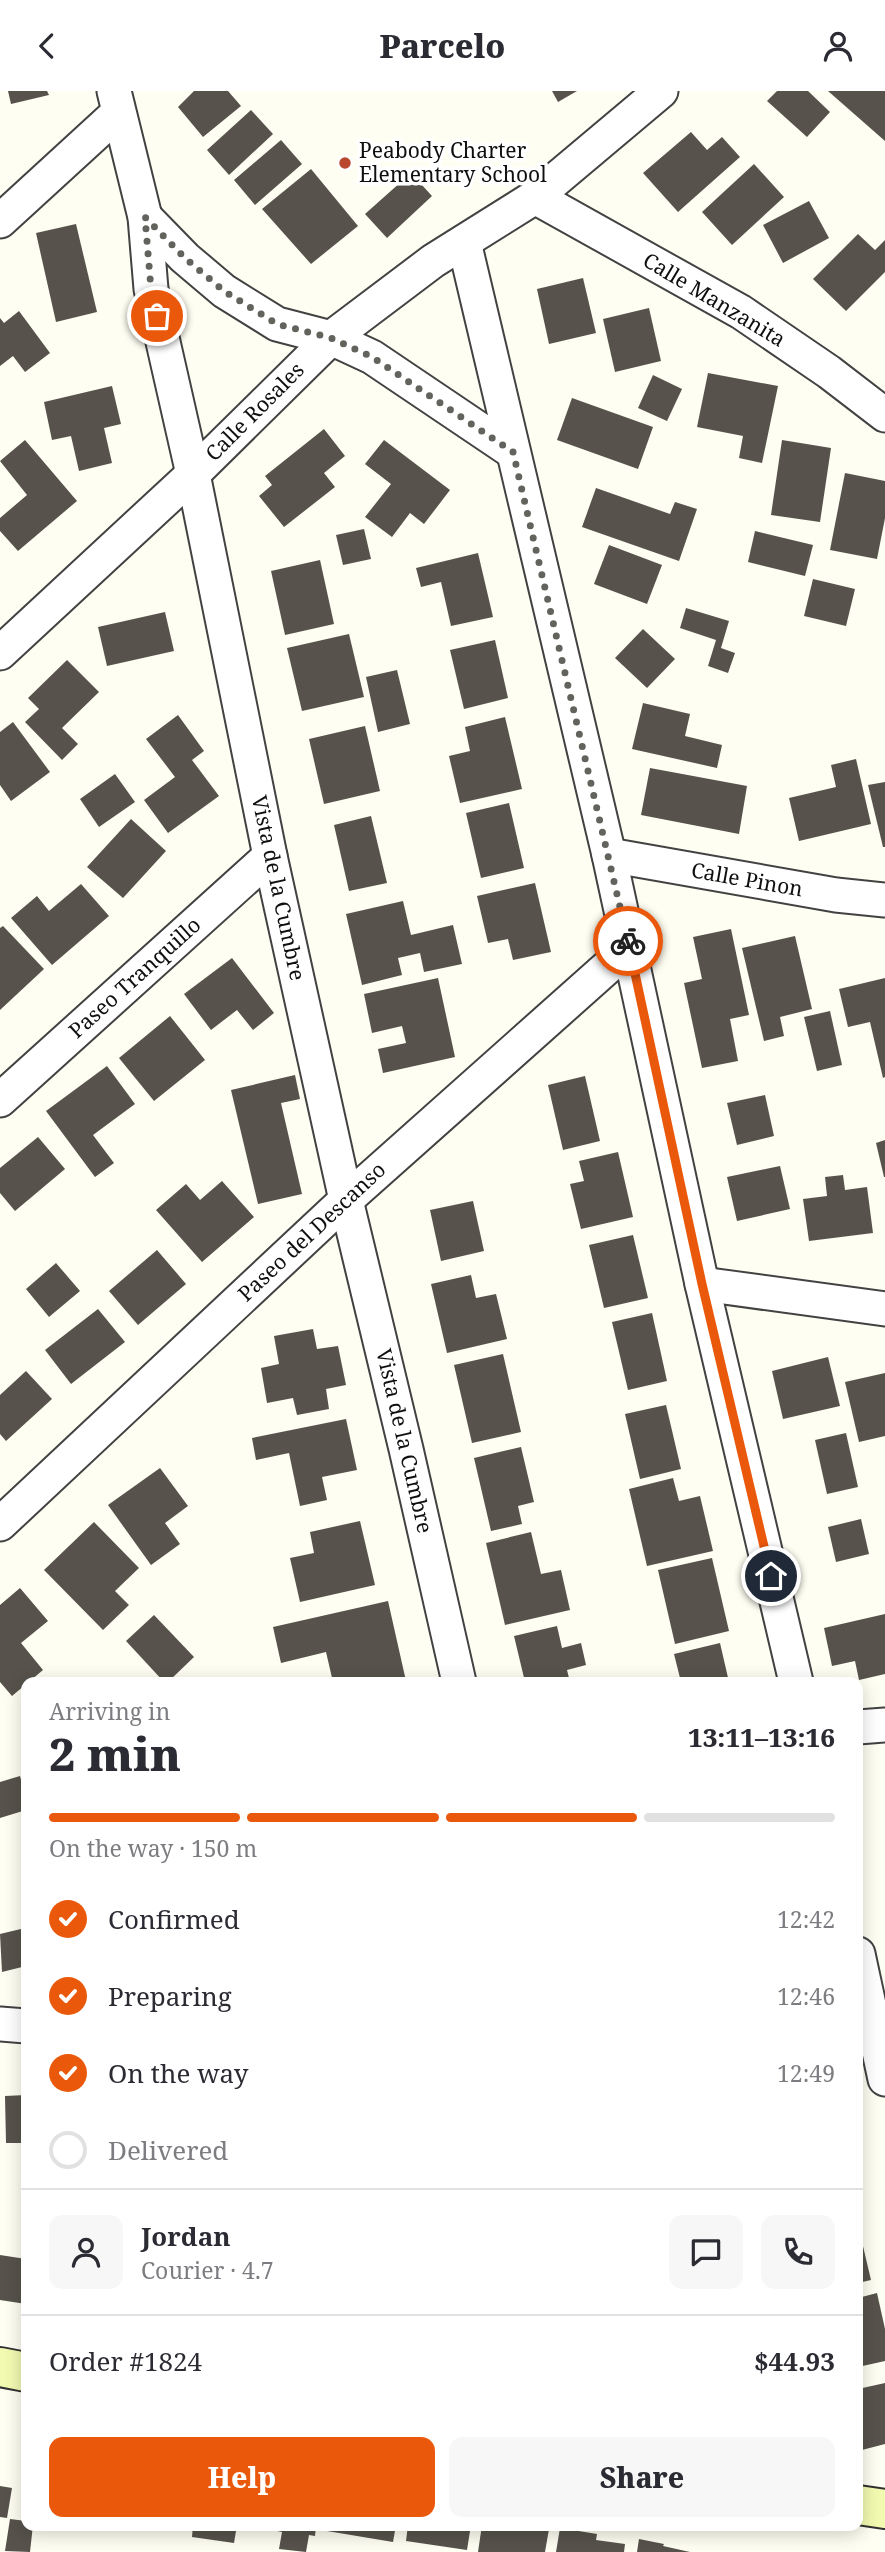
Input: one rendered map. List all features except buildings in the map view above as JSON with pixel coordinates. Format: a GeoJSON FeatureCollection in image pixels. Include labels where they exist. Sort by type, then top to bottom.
{"type":"FeatureCollection","features":[{"type":"Feature","properties":{"kind":"main road"},"geometry":{"type":"LineString","coordinates":[[0,2367],[21,2371]]}},
{"type":"Feature","properties":{"kind":"main road"},"geometry":{"type":"LineString","coordinates":[[863,2506],[885,2509]]}},
{"type":"Feature","properties":{"kind":"street","name":"Calle Rosales"},"geometry":{"type":"LineString","coordinates":[[0,653],[193,474],[331,338],[392,290],[535,197],[661,91]]}},
{"type":"Feature","properties":{"kind":"street","name":"Vista de la Cumbre"},"geometry":{"type":"LineString","coordinates":[[116,102],[145,217],[151,289],[193,474],[270,856],[346,1200],[407,1449],[458,1677]]}},
{"type":"Feature","properties":{"kind":"street"},"geometry":{"type":"LineString","coordinates":[[0,221],[116,102]]}},
{"type":"Feature","properties":{"kind":"street","name":"Calle Manzanita"},"geometry":{"type":"LineString","coordinates":[[535,197],[741,312],[829,372],[885,415]]}},
{"type":"Feature","properties":{"kind":"street"},"geometry":{"type":"LineString","coordinates":[[145,217],[185,258],[224,291],[277,324],[331,338],[372,357],[513,452]]}},
{"type":"Feature","properties":{"kind":"street"},"geometry":{"type":"LineString","coordinates":[[464,242],[609,855],[702,1284],[795,1677]]}},
{"type":"Feature","properties":{"kind":"street","name":"Calle Pinon"},"geometry":{"type":"LineString","coordinates":[[609,855],[836,895],[885,900]]}},
{"type":"Feature","properties":{"kind":"street","name":"Paseo Tranquillo"},"geometry":{"type":"LineString","coordinates":[[0,1100],[270,856]]}},
{"type":"Feature","properties":{"kind":"street","name":"Paseo del Descanso"},"geometry":{"type":"LineString","coordinates":[[0,1524],[346,1200],[630,947]]}},
{"type":"Feature","properties":{"kind":"street"},"geometry":{"type":"LineString","coordinates":[[702,1284],[885,1309]]}},
{"type":"Feature","properties":{"kind":"street"},"geometry":{"type":"LineString","coordinates":[[863,1727],[885,1725]]}},
{"type":"Feature","properties":{"kind":"street"},"geometry":{"type":"LineString","coordinates":[[863,1977],[885,2079]]}},
{"type":"Feature","properties":{"kind":"street"},"geometry":{"type":"LineString","coordinates":[[0,2024],[21,2026]]}},
{"type":"Feature","properties":{"kind":"way so far"},"geometry":{"type":"LineString","coordinates":[[157,316],[151,289],[145,217],[185,258],[224,291],[277,324],[331,338],[372,357],[513,452],[628,941]]}},
{"type":"Feature","properties":{"kind":"place","name":"Peabody Charter Elementary School"},"geometry":{"type":"Point","coordinates":[345,163]}},
{"type":"Feature","properties":{"kind":"route"},"geometry":{"type":"LineString","coordinates":[[628,941],[702,1284],[771,1576]]}}]}
